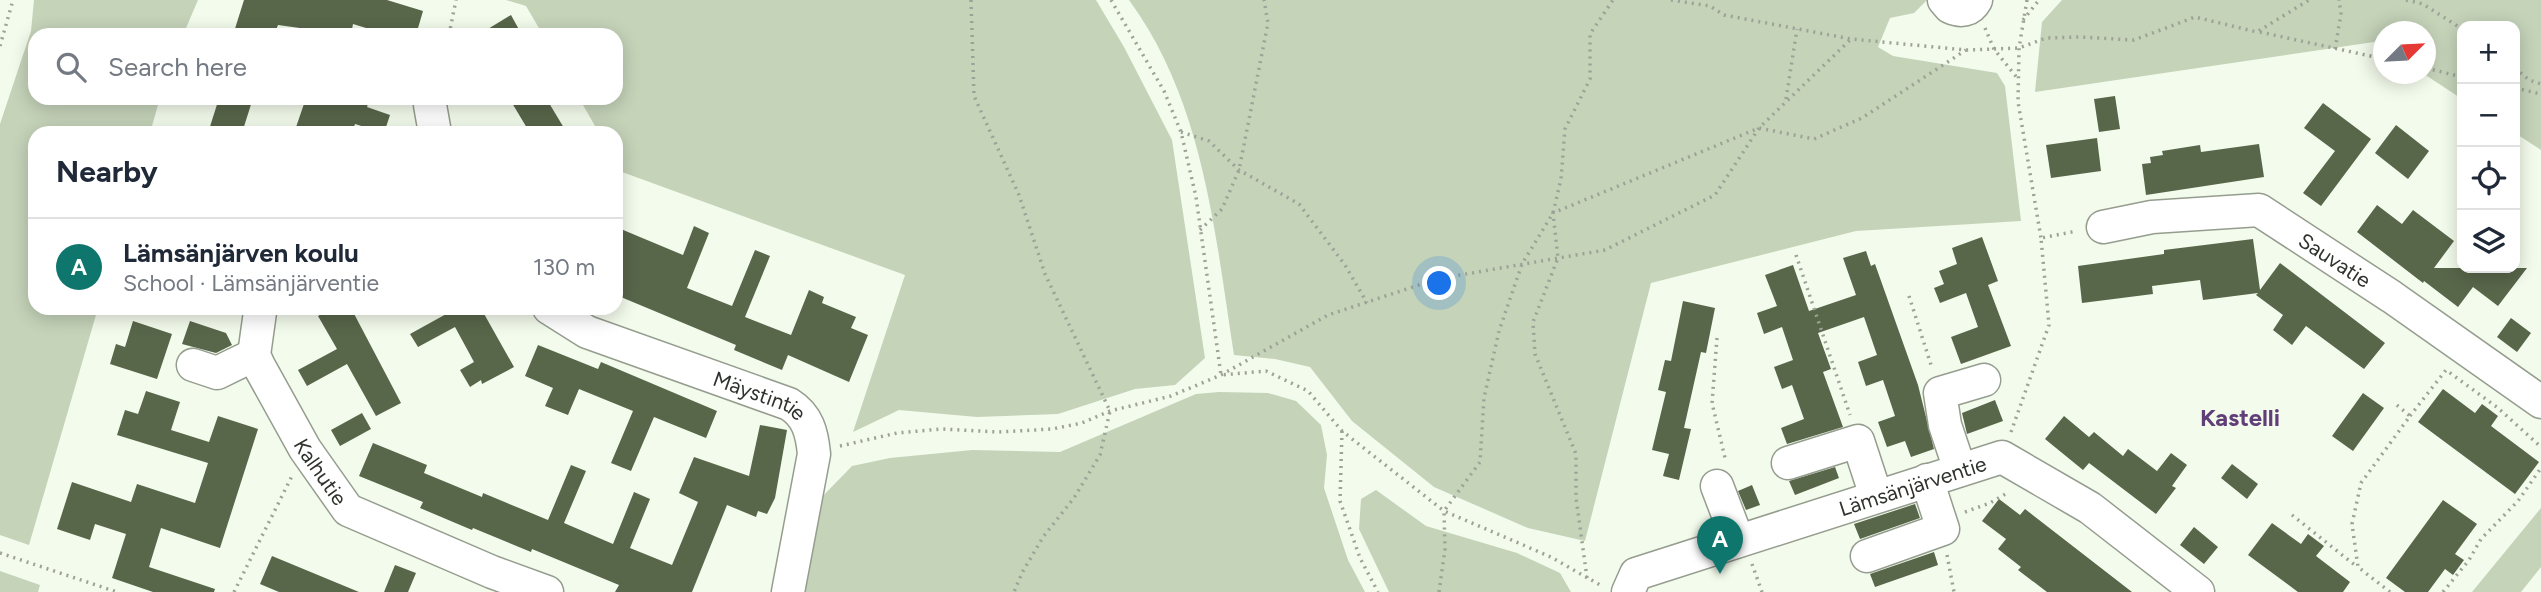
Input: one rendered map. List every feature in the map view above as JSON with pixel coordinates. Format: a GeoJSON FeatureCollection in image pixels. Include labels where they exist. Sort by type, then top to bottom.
{"type":"FeatureCollection","features":[{"type":"Feature","properties":{"kind":"street"},"geometry":{"type":"LineString","coordinates":[[1944,0],[1950,8],[1956,10],[1963,10],[1976,1]]}},
{"type":"Feature","properties":{"kind":"street"},"geometry":{"type":"LineString","coordinates":[[429,105],[434,126]]}},
{"type":"Feature","properties":{"kind":"street","name":"Sauvatie"},"geometry":{"type":"LineString","coordinates":[[2103,227],[2151,217],[2259,210],[2392,296],[2541,402]]}},
{"type":"Feature","properties":{"kind":"street"},"geometry":{"type":"LineString","coordinates":[[193,365],[217,373],[254,355],[260,315]]}},
{"type":"Feature","properties":{"kind":"street","name":"Mäystintie"},"geometry":{"type":"LineString","coordinates":[[560,315],[587,332],[789,404],[799,410],[812,435],[814,454],[788,592]]}},
{"type":"Feature","properties":{"kind":"street","name":"Kalhutie"},"geometry":{"type":"LineString","coordinates":[[254,355],[306,449],[348,510],[492,572],[547,592]]}},
{"type":"Feature","properties":{"kind":"street"},"geometry":{"type":"LineString","coordinates":[[1960,470],[1945,425],[1940,393],[1984,380]]}},
{"type":"Feature","properties":{"kind":"street"},"geometry":{"type":"LineString","coordinates":[[1788,463],[1858,441],[1876,496]]}},
{"type":"Feature","properties":{"kind":"street"},"geometry":{"type":"LineString","coordinates":[[2014,464],[2090,508],[2198,592]]}},
{"type":"Feature","properties":{"kind":"street","name":"Lämsänjärventie"},"geometry":{"type":"LineString","coordinates":[[1621,584],[1738,541],[1927,480],[1960,470],[2014,464]]}},
{"type":"Feature","properties":{"kind":"street"},"geometry":{"type":"LineString","coordinates":[[1721,475],[1738,541]]}},
{"type":"Feature","properties":{"kind":"street"},"geometry":{"type":"LineString","coordinates":[[1867,556],[1942,526],[1927,480]]}},
{"type":"Feature","properties":{"kind":"path"},"geometry":{"type":"LineString","coordinates":[[0,46],[13,0]]}},
{"type":"Feature","properties":{"kind":"path"},"geometry":{"type":"LineString","coordinates":[[450,28],[456,0]]}},
{"type":"Feature","properties":{"kind":"path"},"geometry":{"type":"LineString","coordinates":[[971,0],[974,96],[1018,195],[1045,274],[1110,411],[1101,454],[1074,498],[1043,537],[1014,592]]}},
{"type":"Feature","properties":{"kind":"path"},"geometry":{"type":"LineString","coordinates":[[1111,0],[1164,91],[1181,132],[1200,230],[1221,375]]}},
{"type":"Feature","properties":{"kind":"path"},"geometry":{"type":"LineString","coordinates":[[1200,230],[1222,209],[1239,170],[1268,23],[1264,0]]}},
{"type":"Feature","properties":{"kind":"path"},"geometry":{"type":"LineString","coordinates":[[1439,592],[1445,549],[1444,511],[1480,462],[1487,384],[1499,331],[1522,264],[1553,213],[1561,179],[1565,129],[1590,79],[1590,34],[1613,0]]}},
{"type":"Feature","properties":{"kind":"path"},"geometry":{"type":"LineString","coordinates":[[1671,0],[1710,6],[1724,15],[1851,39],[1966,50],[2019,48],[2046,38],[2134,40],[2195,17],[2373,57]]}},
{"type":"Feature","properties":{"kind":"path"},"geometry":{"type":"LineString","coordinates":[[1954,592],[1942,526],[2007,494],[2049,325],[2042,238],[2018,102],[2019,48],[2027,0]]}},
{"type":"Feature","properties":{"kind":"path"},"geometry":{"type":"LineString","coordinates":[[2023,20],[2039,0]]}},
{"type":"Feature","properties":{"kind":"path"},"geometry":{"type":"LineString","coordinates":[[2258,32],[2309,0]]}},
{"type":"Feature","properties":{"kind":"path"},"geometry":{"type":"LineString","coordinates":[[2335,49],[2341,14],[2339,0]]}},
{"type":"Feature","properties":{"kind":"path"},"geometry":{"type":"LineString","coordinates":[[2406,0],[2423,4],[2457,26]]}},
{"type":"Feature","properties":{"kind":"path"},"geometry":{"type":"LineString","coordinates":[[1976,1],[1994,49],[2018,79]]}},
{"type":"Feature","properties":{"kind":"path"},"geometry":{"type":"LineString","coordinates":[[1786,102],[1797,29]]}},
{"type":"Feature","properties":{"kind":"path"},"geometry":{"type":"LineString","coordinates":[[814,454],[859,440],[897,433],[941,429],[999,432],[1082,424],[1110,411],[1171,396],[1221,375],[1328,315],[1437,279],[1605,250],[1715,195],[1759,128],[1851,39]]}},
{"type":"Feature","properties":{"kind":"path"},"geometry":{"type":"LineString","coordinates":[[1553,213],[1759,128],[1814,139],[1862,118],[1966,50]]}},
{"type":"Feature","properties":{"kind":"path"},"geometry":{"type":"LineString","coordinates":[[2436,70],[2457,75]]}},
{"type":"Feature","properties":{"kind":"path"},"geometry":{"type":"LineString","coordinates":[[2520,72],[2529,80],[2541,84]]}},
{"type":"Feature","properties":{"kind":"path"},"geometry":{"type":"LineString","coordinates":[[2520,89],[2541,94]]}},
{"type":"Feature","properties":{"kind":"path"},"geometry":{"type":"LineString","coordinates":[[1181,132],[1209,141],[1239,170],[1299,204],[1345,265],[1367,303]]}},
{"type":"Feature","properties":{"kind":"path"},"geometry":{"type":"LineString","coordinates":[[1553,213],[1558,258],[1533,322],[1535,354],[1576,454],[1576,498],[1587,578]]}},
{"type":"Feature","properties":{"kind":"path"},"geometry":{"type":"LineString","coordinates":[[2042,238],[2103,227]]}},
{"type":"Feature","properties":{"kind":"path"},"geometry":{"type":"LineString","coordinates":[[1796,256],[1858,441]]}},
{"type":"Feature","properties":{"kind":"path"},"geometry":{"type":"LineString","coordinates":[[1909,296],[1940,393]]}},
{"type":"Feature","properties":{"kind":"path"},"geometry":{"type":"LineString","coordinates":[[1717,338],[1712,403],[1721,475]]}},
{"type":"Feature","properties":{"kind":"path"},"geometry":{"type":"LineString","coordinates":[[2358,568],[2352,524],[2361,483],[2446,370],[2498,408],[2541,447]]}},
{"type":"Feature","properties":{"kind":"path"},"geometry":{"type":"LineString","coordinates":[[1221,375],[1266,371],[1308,391],[1342,431],[1444,511],[1551,557],[1587,578],[1621,584]]}},
{"type":"Feature","properties":{"kind":"path"},"geometry":{"type":"LineString","coordinates":[[2393,402],[2410,416]]}},
{"type":"Feature","properties":{"kind":"path"},"geometry":{"type":"LineString","coordinates":[[1342,431],[1339,501],[1360,558],[1378,592]]}},
{"type":"Feature","properties":{"kind":"path"},"geometry":{"type":"LineString","coordinates":[[234,592],[306,449]]}},
{"type":"Feature","properties":{"kind":"path"},"geometry":{"type":"LineString","coordinates":[[2444,592],[2469,560],[2481,539],[2518,500],[2541,468]]}},
{"type":"Feature","properties":{"kind":"path"},"geometry":{"type":"LineString","coordinates":[[2291,515],[2390,592]]}},
{"type":"Feature","properties":{"kind":"path"},"geometry":{"type":"LineString","coordinates":[[0,553],[117,592]]}},
{"type":"Feature","properties":{"kind":"green space"},"geometry":{"type":"Polygon","coordinates":[[[34,0],[198,0],[186,28],[31,28],[34,0]]]}},
{"type":"Feature","properties":{"kind":"green space"},"geometry":{"type":"Polygon","coordinates":[[[506,0],[1096,0],[1124,47],[1172,140],[1205,358],[1175,385],[1135,389],[1058,414],[977,417],[899,410],[853,432],[905,275],[623,172],[623,126],[595,126],[583,105],[623,105],[623,28],[539,28],[526,6],[506,0]]]}},
{"type":"Feature","properties":{"kind":"green space"},"geometry":{"type":"Polygon","coordinates":[[[1129,0],[1927,0],[1914,13],[1890,18],[1878,47],[1893,56],[1997,73],[2005,86],[2021,221],[1856,231],[1651,283],[1585,541],[1528,528],[1434,487],[1352,421],[1310,367],[1275,359],[1234,355],[1212,216],[1190,125],[1174,81],[1154,40],[1129,0]]]}},
{"type":"Feature","properties":{"kind":"green space"},"geometry":{"type":"Polygon","coordinates":[[[2062,0],[2541,0],[2541,150],[2520,136],[2520,21],[2457,21],[2457,96],[2436,82],[2436,21],[2373,21],[2373,42],[2035,92],[2042,22],[2062,0]]]}},
{"type":"Feature","properties":{"kind":"green space"},"geometry":{"type":"Polygon","coordinates":[[[28,40],[28,105],[158,105],[152,126],[28,126],[28,315],[96,315],[29,545],[0,535],[0,124],[28,40]]]}},
{"type":"Feature","properties":{"kind":"green space"},"geometry":{"type":"Polygon","coordinates":[[[1268,393],[1296,401],[1321,425],[1327,455],[1324,488],[1348,560],[1365,592],[803,592],[817,502],[852,466],[890,458],[972,450],[1060,452],[1196,394],[1268,393]]]}},
{"type":"Feature","properties":{"kind":"green space"},"geometry":{"type":"Polygon","coordinates":[[[1376,490],[1426,526],[1517,553],[1560,573],[1571,592],[1389,592],[1359,529],[1361,499],[1376,490]]]}},
{"type":"Feature","properties":{"kind":"green space"},"geometry":{"type":"Polygon","coordinates":[[[2541,508],[2541,567],[2521,592],[2472,592],[2541,508]]]}},
{"type":"Feature","properties":{"kind":"green space"},"geometry":{"type":"Polygon","coordinates":[[[0,571],[40,585],[38,592],[0,592],[0,571]]]}},
{"type":"Feature","properties":{"kind":"building"},"geometry":{"type":"Polygon","coordinates":[[[244,0],[387,0],[423,11],[418,28],[366,28],[353,24],[352,28],[300,28],[278,25],[277,28],[235,28],[244,0]]]}},
{"type":"Feature","properties":{"kind":"building"},"geometry":{"type":"Polygon","coordinates":[[[511,15],[518,28],[490,28],[511,15]]]}},
{"type":"Feature","properties":{"kind":"building"},"geometry":{"type":"Polygon","coordinates":[[[2115,96],[2120,129],[2099,132],[2094,99],[2115,96]]]}},
{"type":"Feature","properties":{"kind":"building"},"geometry":{"type":"Polygon","coordinates":[[[2323,103],[2371,139],[2321,206],[2303,193],[2335,151],[2304,128],[2323,103]]]}},
{"type":"Feature","properties":{"kind":"building"},"geometry":{"type":"Polygon","coordinates":[[[217,105],[251,105],[244,126],[210,126],[217,105]]]}},
{"type":"Feature","properties":{"kind":"building"},"geometry":{"type":"Polygon","coordinates":[[[304,105],[368,105],[390,115],[386,126],[296,126],[304,105]]]}},
{"type":"Feature","properties":{"kind":"building"},"geometry":{"type":"Polygon","coordinates":[[[513,105],[550,105],[563,126],[526,126],[513,105]]]}},
{"type":"Feature","properties":{"kind":"building"},"geometry":{"type":"Polygon","coordinates":[[[2396,125],[2429,151],[2408,179],[2375,153],[2396,125]]]}},
{"type":"Feature","properties":{"kind":"building"},"geometry":{"type":"Polygon","coordinates":[[[2097,138],[2101,171],[2051,178],[2046,145],[2097,138]]]}},
{"type":"Feature","properties":{"kind":"building"},"geometry":{"type":"Polygon","coordinates":[[[2259,144],[2264,177],[2146,195],[2142,164],[2151,163],[2150,157],[2163,155],[2162,151],[2200,145],[2201,152],[2259,144]]]}},
{"type":"Feature","properties":{"kind":"building"},"geometry":{"type":"Polygon","coordinates":[[[2377,205],[2402,224],[2413,210],[2454,241],[2434,268],[2457,268],[2457,273],[2520,273],[2520,268],[2527,268],[2498,306],[2473,287],[2458,307],[2357,232],[2377,205]]]}},
{"type":"Feature","properties":{"kind":"building"},"geometry":{"type":"Polygon","coordinates":[[[694,226],[709,233],[687,288],[732,306],[755,250],[770,256],[745,317],[791,335],[809,290],[824,297],[822,303],[856,317],[851,328],[868,335],[849,382],[788,355],[782,370],[734,350],[736,345],[623,298],[623,230],[683,255],[694,226]]]}},
{"type":"Feature","properties":{"kind":"building"},"geometry":{"type":"Polygon","coordinates":[[[1982,237],[1998,281],[1988,285],[2011,346],[1961,364],[1951,337],[1978,327],[1966,293],[1940,303],[1934,288],[1944,284],[1939,271],[1957,264],[1952,248],[1982,237]]]}},
{"type":"Feature","properties":{"kind":"building"},"geometry":{"type":"Polygon","coordinates":[[[2253,239],[2260,290],[2280,263],[2385,343],[2364,369],[2306,326],[2292,345],[2273,330],[2283,315],[2256,295],[2258,293],[2203,300],[2200,280],[2152,286],[2153,294],[2082,303],[2078,266],[2164,254],[2164,250],[2253,239]]]}},
{"type":"Feature","properties":{"kind":"building"},"geometry":{"type":"Polygon","coordinates":[[[1866,251],[1871,266],[1875,264],[1918,385],[1934,449],[1911,457],[1905,441],[1887,447],[1878,422],[1895,416],[1883,380],[1866,386],[1858,362],[1877,355],[1864,317],[1818,333],[1831,369],[1823,372],[1843,427],[1787,444],[1781,428],[1804,419],[1792,385],[1782,389],[1774,367],[1793,360],[1782,327],[1764,334],[1757,313],[1777,306],[1765,275],[1793,265],[1809,311],[1856,295],[1843,258],[1866,251]]]}},
{"type":"Feature","properties":{"kind":"building"},"geometry":{"type":"Polygon","coordinates":[[[1683,301],[1715,308],[1706,353],[1701,352],[1684,428],[1691,429],[1679,480],[1663,476],[1669,454],[1652,450],[1666,392],[1658,390],[1665,360],[1671,361],[1683,301]]]}},
{"type":"Feature","properties":{"kind":"building"},"geometry":{"type":"Polygon","coordinates":[[[355,315],[401,403],[376,416],[347,364],[307,386],[298,370],[337,349],[318,316],[355,315]]]}},
{"type":"Feature","properties":{"kind":"building"},"geometry":{"type":"Polygon","coordinates":[[[444,315],[485,315],[514,367],[482,384],[481,380],[470,387],[460,370],[474,362],[455,327],[418,347],[410,334],[444,315]]]}},
{"type":"Feature","properties":{"kind":"building"},"geometry":{"type":"Polygon","coordinates":[[[2511,318],[2531,333],[2517,352],[2497,337],[2511,318]]]}},
{"type":"Feature","properties":{"kind":"building"},"geometry":{"type":"Polygon","coordinates":[[[133,321],[172,334],[157,379],[110,364],[116,344],[125,347],[133,321]]]}},
{"type":"Feature","properties":{"kind":"building"},"geometry":{"type":"Polygon","coordinates":[[[190,321],[226,333],[232,345],[216,353],[182,344],[190,321]]]}},
{"type":"Feature","properties":{"kind":"building"},"geometry":{"type":"Polygon","coordinates":[[[538,345],[598,369],[601,362],[717,411],[706,438],[654,417],[631,471],[611,463],[633,411],[579,389],[568,415],[545,406],[553,388],[525,376],[538,345]]]}},
{"type":"Feature","properties":{"kind":"building"},"geometry":{"type":"Polygon","coordinates":[[[2443,389],[2475,413],[2482,404],[2498,416],[2491,426],[2539,462],[2515,494],[2418,422],[2443,389]]]}},
{"type":"Feature","properties":{"kind":"building"},"geometry":{"type":"Polygon","coordinates":[[[146,391],[180,402],[171,430],[209,442],[218,416],[258,429],[220,548],[161,528],[149,567],[215,589],[214,592],[153,592],[112,578],[126,534],[95,524],[90,540],[57,529],[72,482],[131,502],[137,484],[195,503],[208,463],[117,435],[125,410],[138,414],[146,391]]]}},
{"type":"Feature","properties":{"kind":"building"},"geometry":{"type":"Polygon","coordinates":[[[2363,393],[2384,408],[2353,451],[2332,436],[2363,393]]]}},
{"type":"Feature","properties":{"kind":"building"},"geometry":{"type":"Polygon","coordinates":[[[1995,400],[2003,421],[1967,434],[1962,413],[1995,400]]]}},
{"type":"Feature","properties":{"kind":"building"},"geometry":{"type":"Polygon","coordinates":[[[362,413],[371,429],[340,446],[331,430],[362,413]]]}},
{"type":"Feature","properties":{"kind":"building"},"geometry":{"type":"Polygon","coordinates":[[[2064,416],[2089,437],[2094,432],[2123,456],[2128,449],[2157,471],[2171,453],[2187,465],[2172,486],[2176,488],[2156,514],[2089,463],[2083,470],[2045,439],[2064,416]]]}},
{"type":"Feature","properties":{"kind":"building"},"geometry":{"type":"Polygon","coordinates":[[[760,425],[787,430],[775,498],[767,514],[758,511],[756,517],[727,505],[692,592],[615,592],[619,585],[532,549],[531,552],[473,528],[472,530],[420,508],[423,502],[359,476],[373,443],[427,465],[424,473],[482,497],[483,493],[548,520],[571,465],[586,471],[564,523],[613,544],[634,492],[650,499],[630,548],[672,565],[698,502],[679,493],[694,457],[749,476],[760,425]]]}},
{"type":"Feature","properties":{"kind":"building"},"geometry":{"type":"Polygon","coordinates":[[[2232,464],[2258,484],[2247,499],[2221,478],[2232,464]]]}},
{"type":"Feature","properties":{"kind":"building"},"geometry":{"type":"Polygon","coordinates":[[[1835,467],[1839,478],[1795,495],[1789,481],[1835,467]]]}},
{"type":"Feature","properties":{"kind":"building"},"geometry":{"type":"Polygon","coordinates":[[[1752,485],[1760,505],[1746,510],[1738,491],[1752,485]]]}},
{"type":"Feature","properties":{"kind":"building"},"geometry":{"type":"Polygon","coordinates":[[[1999,499],[2020,515],[2025,509],[2132,592],[2047,592],[2018,570],[2021,567],[1998,549],[2006,539],[1982,521],[1999,499]]]}},
{"type":"Feature","properties":{"kind":"building"},"geometry":{"type":"Polygon","coordinates":[[[2443,500],[2477,524],[2455,554],[2464,560],[2453,575],[2445,569],[2428,592],[2405,592],[2386,578],[2443,500]]]}},
{"type":"Feature","properties":{"kind":"building"},"geometry":{"type":"Polygon","coordinates":[[[1915,504],[1920,518],[1860,539],[1854,524],[1915,504]]]}},
{"type":"Feature","properties":{"kind":"building"},"geometry":{"type":"Polygon","coordinates":[[[2272,523],[2301,544],[2308,534],[2324,546],[2316,556],[2350,582],[2343,592],[2298,592],[2248,555],[2272,523]]]}},
{"type":"Feature","properties":{"kind":"building"},"geometry":{"type":"Polygon","coordinates":[[[2194,527],[2218,547],[2204,564],[2180,545],[2194,527]]]}},
{"type":"Feature","properties":{"kind":"building"},"geometry":{"type":"Polygon","coordinates":[[[1934,552],[1938,565],[1875,587],[1870,574],[1934,552]]]}},
{"type":"Feature","properties":{"kind":"building"},"geometry":{"type":"Polygon","coordinates":[[[272,556],[359,592],[279,592],[260,584],[272,556]]]}},
{"type":"Feature","properties":{"kind":"building"},"geometry":{"type":"Polygon","coordinates":[[[395,565],[416,573],[408,592],[384,592],[395,565]]]}},
{"type":"Feature","properties":{"kind":"place","name":"Lämsänjärven koulu"},"geometry":{"type":"Point","coordinates":[1720,574]}},
{"type":"Feature","properties":{"kind":"district","name":"Kastelli"},"geometry":{"type":"Point","coordinates":[2240,417]}}]}
